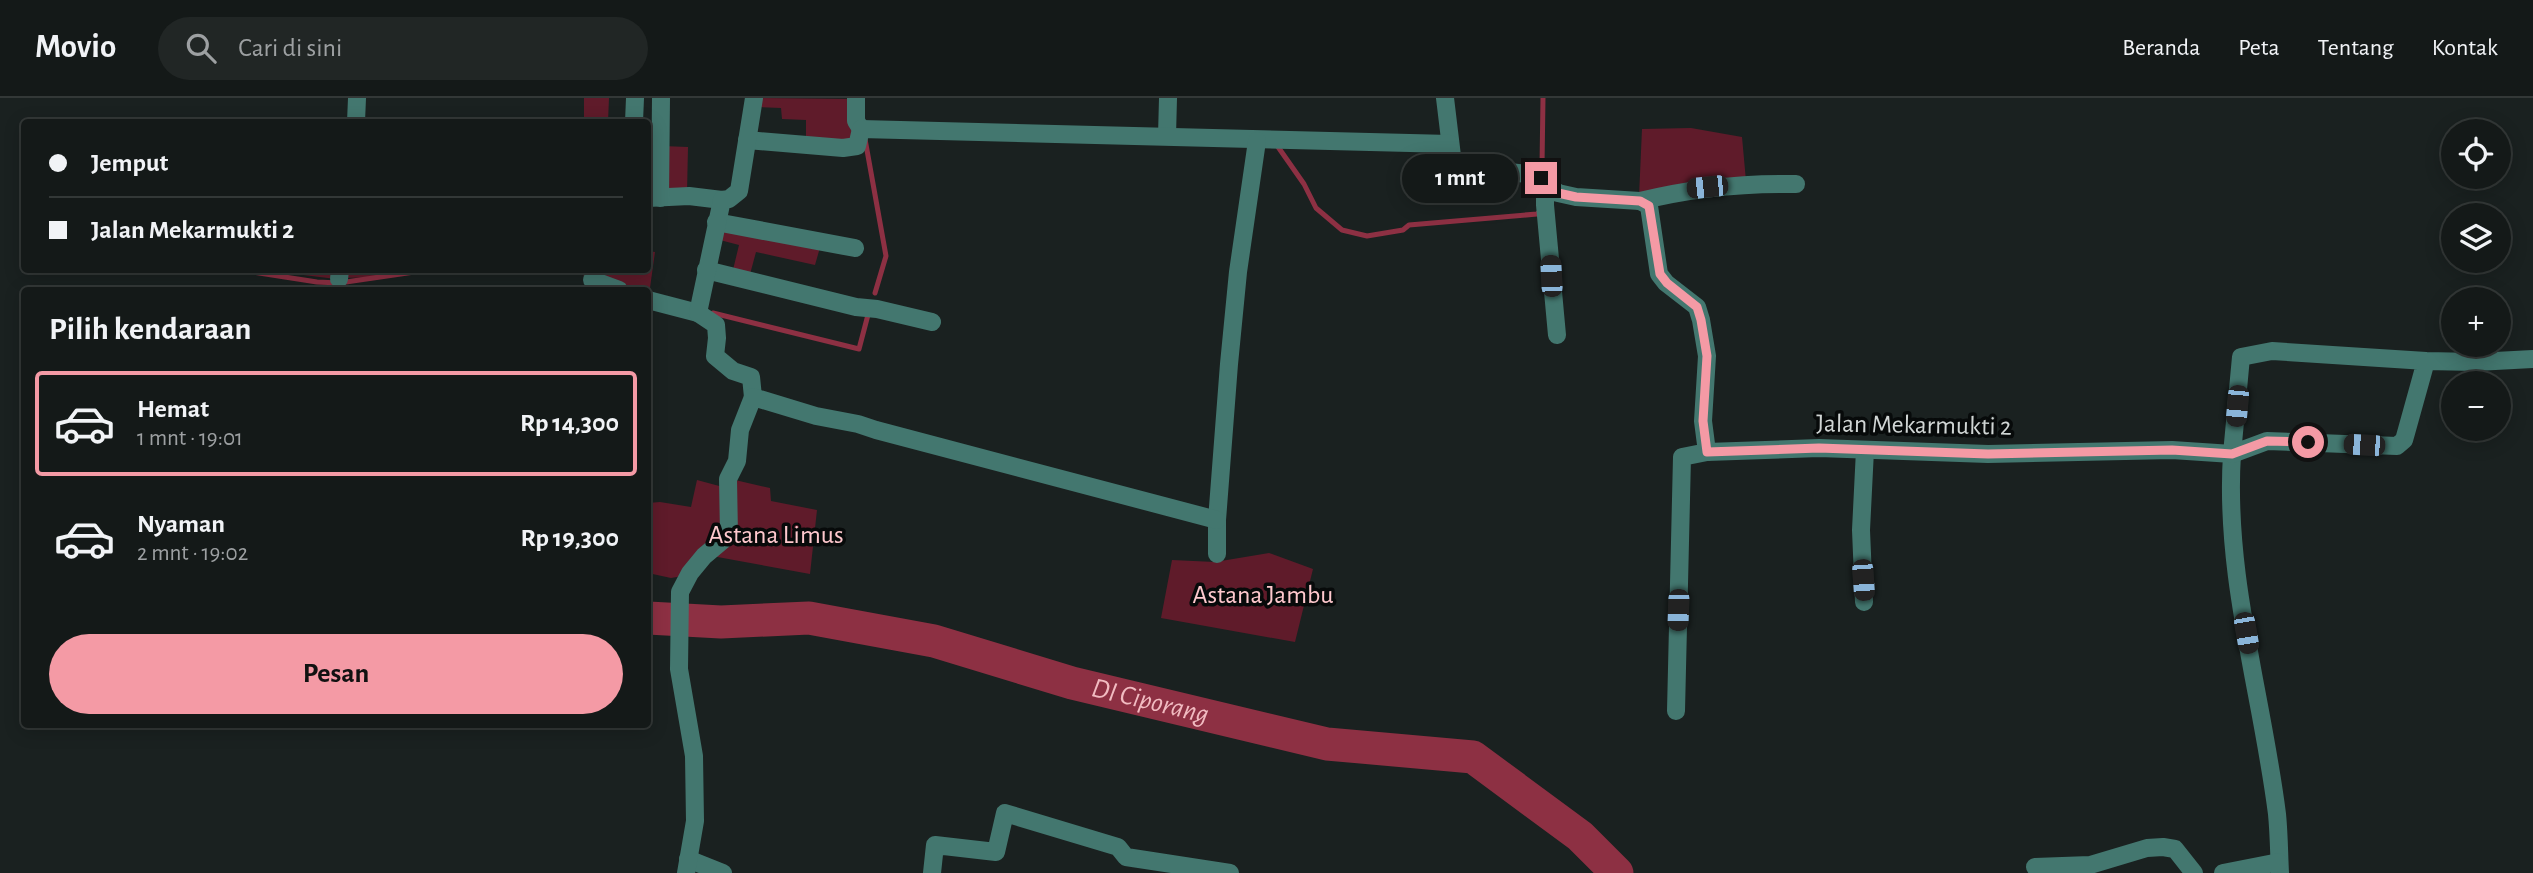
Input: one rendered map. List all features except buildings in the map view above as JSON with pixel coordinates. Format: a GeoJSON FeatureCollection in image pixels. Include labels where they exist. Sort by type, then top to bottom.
{"type":"FeatureCollection","features":[{"type":"Feature","properties":{"kind":"street"},"geometry":{"type":"LineString","coordinates":[[356,119],[357,98]]}},
{"type":"Feature","properties":{"kind":"street"},"geometry":{"type":"LineString","coordinates":[[634,119],[635,98]]}},
{"type":"Feature","properties":{"kind":"street"},"geometry":{"type":"LineString","coordinates":[[661,98],[654,198],[688,196],[722,200],[729,199],[738,191],[754,98]]}},
{"type":"Feature","properties":{"kind":"street"},"geometry":{"type":"LineString","coordinates":[[747,140],[843,148],[857,146],[861,129],[856,121],[856,98]]}},
{"type":"Feature","properties":{"kind":"street"},"geometry":{"type":"LineString","coordinates":[[1167,136],[1168,98]]}},
{"type":"Feature","properties":{"kind":"street"},"geometry":{"type":"LineString","coordinates":[[1445,98],[1450,144],[1455,162],[1463,167],[1536,175],[1558,193],[1576,197],[1640,201],[1687,190],[1746,183],[1796,184]]}},
{"type":"Feature","properties":{"kind":"street"},"geometry":{"type":"LineString","coordinates":[[861,129],[1450,144]]}},
{"type":"Feature","properties":{"kind":"street"},"geometry":{"type":"LineString","coordinates":[[1217,554],[1217,520],[1236,285],[1257,141]]}},
{"type":"Feature","properties":{"kind":"street"},"geometry":{"type":"LineString","coordinates":[[1545,181],[1557,335]]}},
{"type":"Feature","properties":{"kind":"street"},"geometry":{"type":"LineString","coordinates":[[698,313],[722,200]]}},
{"type":"Feature","properties":{"kind":"street"},"geometry":{"type":"LineString","coordinates":[[1640,201],[1649,206],[1652,215],[1660,274],[1697,307],[1707,356],[1703,421],[1707,452],[1682,457],[1675,711]]}},
{"type":"Feature","properties":{"kind":"street"},"geometry":{"type":"LineString","coordinates":[[716,222],[855,248]]}},
{"type":"Feature","properties":{"kind":"street"},"geometry":{"type":"LineString","coordinates":[[706,270],[856,307],[877,309],[932,322]]}},
{"type":"Feature","properties":{"kind":"street"},"geometry":{"type":"LineString","coordinates":[[592,279],[612,287]]}},
{"type":"Feature","properties":{"kind":"street"},"geometry":{"type":"LineString","coordinates":[[651,301],[698,313],[716,325],[715,356],[733,371],[751,377],[753,397],[740,430],[737,461],[729,479],[729,535],[704,556],[680,592],[679,669],[694,756],[695,821],[687,866],[723,873]]}},
{"type":"Feature","properties":{"kind":"street"},"geometry":{"type":"LineString","coordinates":[[2223,873],[2280,868],[2273,784],[2246,633],[2234,545],[2232,454],[2241,358],[2272,351],[2426,361],[2533,359]]}},
{"type":"Feature","properties":{"kind":"street"},"geometry":{"type":"LineString","coordinates":[[2232,454],[2267,441],[2397,446],[2406,433],[2426,361]]}},
{"type":"Feature","properties":{"kind":"street"},"geometry":{"type":"LineString","coordinates":[[753,397],[816,416],[858,424],[1217,520]]}},
{"type":"Feature","properties":{"kind":"street","name":"Jalan Mekarmukti 2"},"geometry":{"type":"LineString","coordinates":[[1707,452],[1819,448],[1988,454],[2172,450],[2232,454]]}},
{"type":"Feature","properties":{"kind":"street"},"geometry":{"type":"LineString","coordinates":[[1864,602],[1861,530],[1865,450]]}},
{"type":"Feature","properties":{"kind":"street"},"geometry":{"type":"LineString","coordinates":[[932,873],[935,845],[996,852],[1005,813],[1118,848],[1126,857],[1192,870],[1230,873]]}},
{"type":"Feature","properties":{"kind":"street"},"geometry":{"type":"LineString","coordinates":[[2035,867],[2090,865],[2147,848],[2163,847],[2175,849],[2194,873]]}},
{"type":"Feature","properties":{"kind":"green space"},"geometry":{"type":"Polygon","coordinates":[[[584,98],[609,98],[608,119],[584,119],[584,98]]]}},
{"type":"Feature","properties":{"kind":"green space"},"geometry":{"type":"Polygon","coordinates":[[[758,98],[853,99],[856,145],[806,142],[806,120],[782,119],[781,108],[757,107],[758,98]]]}},
{"type":"Feature","properties":{"kind":"green space"},"geometry":{"type":"Polygon","coordinates":[[[1691,128],[1742,137],[1746,181],[1639,197],[1642,129],[1691,128]]]}},
{"type":"Feature","properties":{"kind":"green space"},"geometry":{"type":"Polygon","coordinates":[[[662,146],[688,147],[687,193],[662,193],[662,146]]]}},
{"type":"Feature","properties":{"kind":"green space"},"geometry":{"type":"Polygon","coordinates":[[[718,224],[821,244],[815,265],[756,252],[749,278],[732,274],[739,245],[716,239],[718,224]]]}},
{"type":"Feature","properties":{"kind":"green space"},"geometry":{"type":"Polygon","coordinates":[[[651,251],[655,252],[650,287],[632,287],[596,273],[651,273],[651,251]]]}},
{"type":"Feature","properties":{"kind":"green space"},"geometry":{"type":"Polygon","coordinates":[[[287,273],[337,273],[336,279],[287,273]]]}},
{"type":"Feature","properties":{"kind":"green space"},"geometry":{"type":"Polygon","coordinates":[[[344,273],[392,273],[377,277],[343,278],[344,273]]]}},
{"type":"Feature","properties":{"kind":"green space","name":"Astana Limus"},"geometry":{"type":"Polygon","coordinates":[[[697,480],[723,487],[725,534],[683,576],[671,578],[651,574],[651,503],[691,507],[697,480]]]}},
{"type":"Feature","properties":{"kind":"green space","name":"Astana Limus"},"geometry":{"type":"Polygon","coordinates":[[[735,480],[770,488],[771,501],[817,510],[810,574],[712,556],[733,537],[735,480]]]}},
{"type":"Feature","properties":{"kind":"green space","name":"Astana Jambu"},"geometry":{"type":"Polygon","coordinates":[[[1269,553],[1313,569],[1295,642],[1161,618],[1172,560],[1215,562],[1269,553]]]}},
{"type":"Feature","properties":{"kind":"waterway"},"geometry":{"type":"LineString","coordinates":[[1542,166],[1543,98]]}},
{"type":"Feature","properties":{"kind":"waterway"},"geometry":{"type":"LineString","coordinates":[[865,139],[886,256],[875,293]]}},
{"type":"Feature","properties":{"kind":"waterway"},"geometry":{"type":"LineString","coordinates":[[1276,144],[1304,184],[1316,208],[1342,230],[1367,236],[1403,230],[1409,225],[1537,214],[1542,209]]}},
{"type":"Feature","properties":{"kind":"waterway"},"geometry":{"type":"LineString","coordinates":[[259,273],[339,283],[407,273]]}},
{"type":"Feature","properties":{"kind":"waterway"},"geometry":{"type":"LineString","coordinates":[[585,273],[592,275]]}},
{"type":"Feature","properties":{"kind":"waterway"},"geometry":{"type":"LineString","coordinates":[[713,313],[859,349],[869,311]]}},
{"type":"Feature","properties":{"kind":"waterway","name":"DI Ciporang"},"geometry":{"type":"LineString","coordinates":[[651,618],[721,622],[809,618],[934,641],[1072,683],[1327,744],[1473,757],[1580,836],[1617,873]]}},
{"type":"Feature","properties":{"kind":"route"},"geometry":{"type":"LineString","coordinates":[[1541,178],[1558,193],[1576,197],[1640,201],[1649,206],[1660,274],[1697,307],[1701,320],[1707,356],[1703,421],[1707,452],[1819,448],[1988,454],[2172,450],[2232,454],[2255,443],[2267,441],[2308,442]]}}]}
